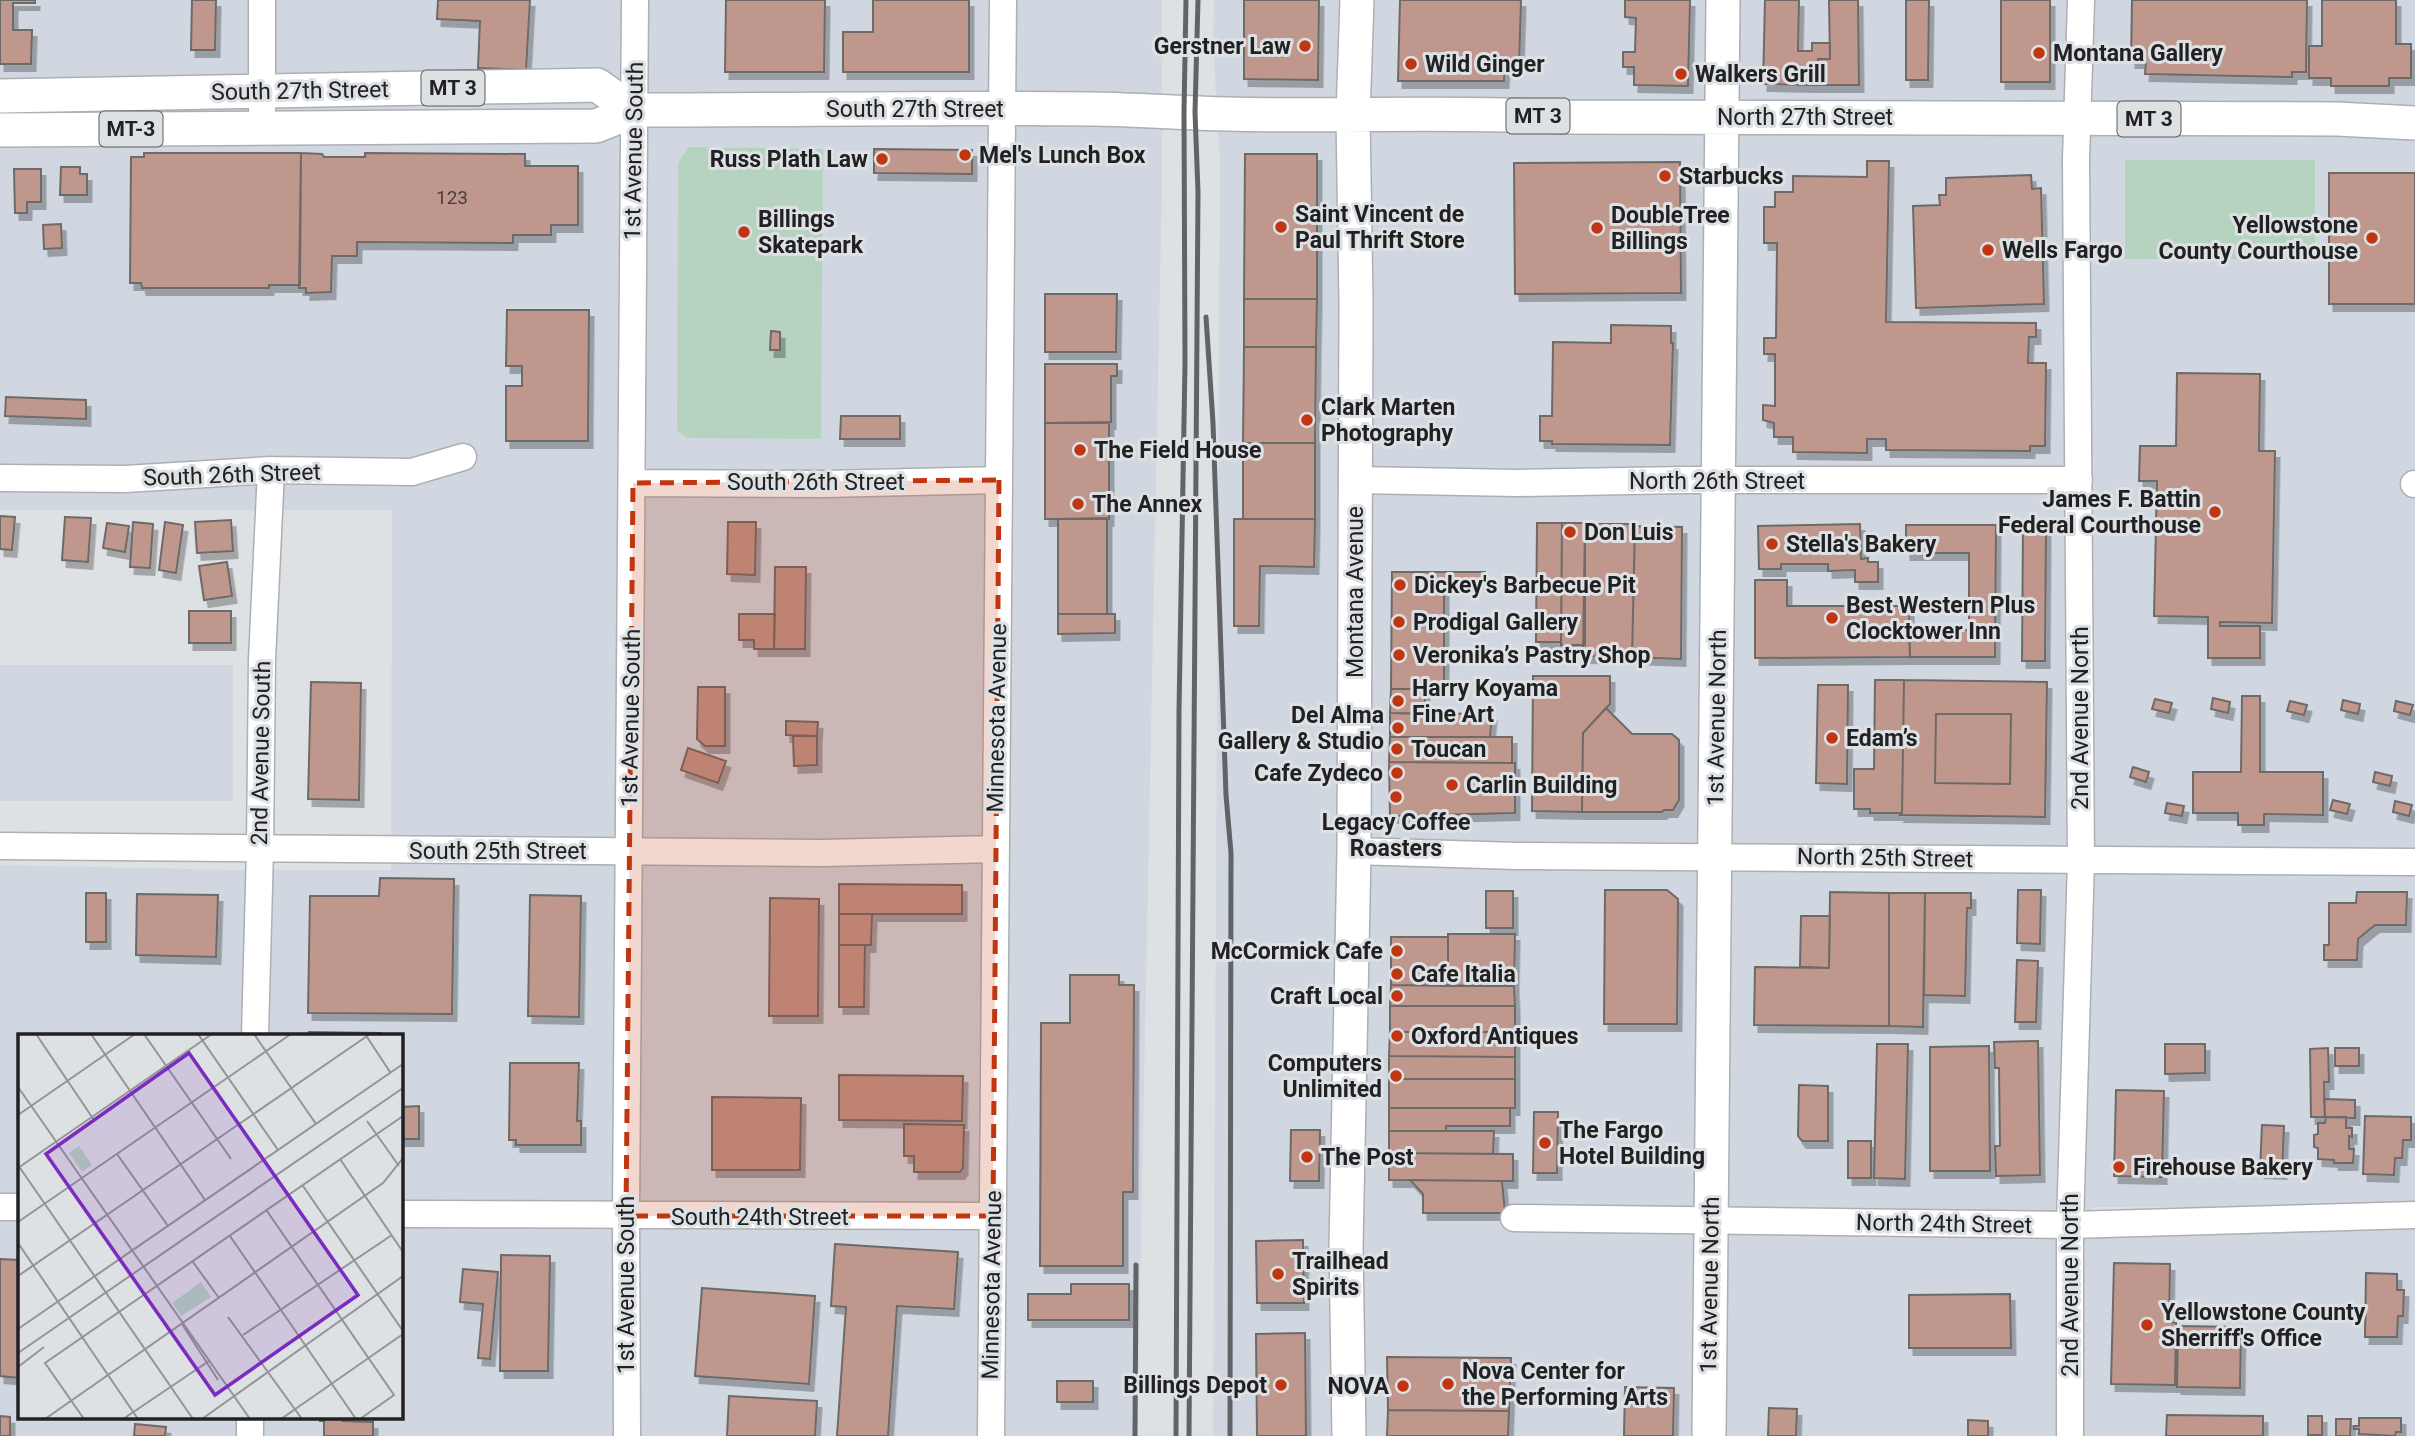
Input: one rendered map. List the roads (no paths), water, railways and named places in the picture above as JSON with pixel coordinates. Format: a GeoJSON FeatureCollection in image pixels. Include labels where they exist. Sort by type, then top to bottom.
{"type":"FeatureCollection","features":[{"type":"Feature","properties":{"kind":"main road","name":"Montana Avenue"},"geometry":{"type":"LineString","coordinates":[[1349,1436],[1346,1239],[1354,851],[1356,480],[1353,115],[1357,0]]}},
{"type":"Feature","properties":{"kind":"main road","name":"1st Avenue North"},"geometry":{"type":"LineString","coordinates":[[1709,1436],[1723,0]]}},
{"type":"Feature","properties":{"kind":"main road","name":"South 27th Street"},"geometry":{"type":"LineString","coordinates":[[0,96],[597,85],[635,111]]}},
{"type":"Feature","properties":{"kind":"main road","name":"South 27th Street"},"geometry":{"type":"LineString","coordinates":[[0,130],[596,126],[635,111],[1002,108],[1195,112]]}},
{"type":"Feature","properties":{"kind":"main road","name":"North 27th Street"},"geometry":{"type":"LineString","coordinates":[[1195,112],[1353,115],[1471,113],[1562,117],[2337,119],[2415,123]]}},
{"type":"Feature","properties":{"kind":"street"},"geometry":{"type":"LineString","coordinates":[[262,0],[262,128]]}},
{"type":"Feature","properties":{"kind":"street","name":"1st Avenue South"},"geometry":{"type":"LineString","coordinates":[[627,1436],[626,1216],[635,0]]}},
{"type":"Feature","properties":{"kind":"street","name":"Minnesota Avenue"},"geometry":{"type":"LineString","coordinates":[[991,1436],[1003,0]]}},
{"type":"Feature","properties":{"kind":"street","name":"2nd Avenue North"},"geometry":{"type":"LineString","coordinates":[[2070,1436],[2070,1225],[2081,861],[2076,172],[2081,0]]}},
{"type":"Feature","properties":{"kind":"street","name":"South 26th Street"},"geometry":{"type":"LineString","coordinates":[[0,478],[125,479],[271,470],[412,472],[463,457]]}},
{"type":"Feature","properties":{"kind":"street","name":"2nd Avenue South"},"geometry":{"type":"LineString","coordinates":[[255,1034],[262,660],[271,470]]}},
{"type":"Feature","properties":{"kind":"street","name":"South 26th Street"},"geometry":{"type":"LineString","coordinates":[[633,482],[825,484],[999,480]]}},
{"type":"Feature","properties":{"kind":"street","name":"North 26th Street"},"geometry":{"type":"LineString","coordinates":[[1356,480],[1517,483],[2079,480]]}},
{"type":"Feature","properties":{"kind":"street","name":"South 25th Street"},"geometry":{"type":"LineString","coordinates":[[0,846],[823,853],[996,849]]}},
{"type":"Feature","properties":{"kind":"street","name":"North 25th Street"},"geometry":{"type":"LineString","coordinates":[[1354,851],[1517,856],[2415,862]]}},
{"type":"Feature","properties":{"kind":"street"},"geometry":{"type":"LineString","coordinates":[[0,1207],[18,1207]]}},
{"type":"Feature","properties":{"kind":"street","name":"South 24th Street"},"geometry":{"type":"LineString","coordinates":[[402,1214],[993,1216]]}},
{"type":"Feature","properties":{"kind":"street","name":"North 24th Street"},"geometry":{"type":"LineString","coordinates":[[1514,1218],[2070,1225],[2415,1215]]}},
{"type":"Feature","properties":{"kind":"street"},"geometry":{"type":"LineString","coordinates":[[250,1418],[250,1436]]}},
{"type":"Feature","properties":{"kind":"railway"},"geometry":{"type":"LineString","coordinates":[[1176,1436],[1186,0]]}},
{"type":"Feature","properties":{"kind":"railway"},"geometry":{"type":"LineString","coordinates":[[1189,1436],[1198,192],[1195,112],[1198,0]]}},
{"type":"Feature","properties":{"kind":"railway"},"geometry":{"type":"LineString","coordinates":[[1206,317],[1213,423],[1226,795],[1231,853],[1230,1436]]}},
{"type":"Feature","properties":{"kind":"railway"},"geometry":{"type":"LineString","coordinates":[[1135,1436],[1136,1265]]}},
{"type":"Feature","properties":{"kind":"place","name":"Gerstner Law"},"geometry":{"type":"Point","coordinates":[1305,46]}},
{"type":"Feature","properties":{"kind":"place","name":"Montana Gallery"},"geometry":{"type":"Point","coordinates":[2039,53]}},
{"type":"Feature","properties":{"kind":"place","name":"Wild Ginger"},"geometry":{"type":"Point","coordinates":[1411,64]}},
{"type":"Feature","properties":{"kind":"place","name":"Walkers Grill"},"geometry":{"type":"Point","coordinates":[1681,74]}},
{"type":"Feature","properties":{"kind":"place","name":"Mel's Lunch Box"},"geometry":{"type":"Point","coordinates":[965,155]}},
{"type":"Feature","properties":{"kind":"place","name":"Russ Plath Law"},"geometry":{"type":"Point","coordinates":[882,159]}},
{"type":"Feature","properties":{"kind":"place","name":"Starbucks"},"geometry":{"type":"Point","coordinates":[1665,176]}},
{"type":"Feature","properties":{"kind":"place","name":"Saint Vincent de Paul Thrift Store"},"geometry":{"type":"Point","coordinates":[1281,227]}},
{"type":"Feature","properties":{"kind":"place","name":"DoubleTree Billings"},"geometry":{"type":"Point","coordinates":[1597,228]}},
{"type":"Feature","properties":{"kind":"place","name":"Billings Skatepark"},"geometry":{"type":"Point","coordinates":[744,232]}},
{"type":"Feature","properties":{"kind":"place","name":"Yellowstone County Courthouse"},"geometry":{"type":"Point","coordinates":[2372,238]}},
{"type":"Feature","properties":{"kind":"place","name":"Wells Fargo"},"geometry":{"type":"Point","coordinates":[1988,250]}},
{"type":"Feature","properties":{"kind":"place","name":"Clark Marten Photography"},"geometry":{"type":"Point","coordinates":[1307,420]}},
{"type":"Feature","properties":{"kind":"place","name":"The Field House"},"geometry":{"type":"Point","coordinates":[1080,450]}},
{"type":"Feature","properties":{"kind":"place","name":"The Annex"},"geometry":{"type":"Point","coordinates":[1078,504]}},
{"type":"Feature","properties":{"kind":"place","name":"James F. Battin Federal Courthouse"},"geometry":{"type":"Point","coordinates":[2215,512]}},
{"type":"Feature","properties":{"kind":"place","name":"Don Luis"},"geometry":{"type":"Point","coordinates":[1570,532]}},
{"type":"Feature","properties":{"kind":"place","name":"Stella's Bakery"},"geometry":{"type":"Point","coordinates":[1772,544]}},
{"type":"Feature","properties":{"kind":"place","name":"Dickey's Barbecue Pit"},"geometry":{"type":"Point","coordinates":[1400,585]}},
{"type":"Feature","properties":{"kind":"place","name":"Best Western Plus Clocktower Inn"},"geometry":{"type":"Point","coordinates":[1832,618]}},
{"type":"Feature","properties":{"kind":"place","name":"Prodigal Gallery"},"geometry":{"type":"Point","coordinates":[1399,622]}},
{"type":"Feature","properties":{"kind":"place","name":"Veronika’s Pastry Shop"},"geometry":{"type":"Point","coordinates":[1399,655]}},
{"type":"Feature","properties":{"kind":"place","name":"Harry Koyama Fine Art"},"geometry":{"type":"Point","coordinates":[1398,701]}},
{"type":"Feature","properties":{"kind":"place","name":"Del Alma Gallery & Studio"},"geometry":{"type":"Point","coordinates":[1398,728]}},
{"type":"Feature","properties":{"kind":"place","name":"Edam’s"},"geometry":{"type":"Point","coordinates":[1832,738]}},
{"type":"Feature","properties":{"kind":"place","name":"Toucan"},"geometry":{"type":"Point","coordinates":[1397,749]}},
{"type":"Feature","properties":{"kind":"place","name":"Cafe Zydeco"},"geometry":{"type":"Point","coordinates":[1397,773]}},
{"type":"Feature","properties":{"kind":"place","name":"Carlin Building"},"geometry":{"type":"Point","coordinates":[1452,785]}},
{"type":"Feature","properties":{"kind":"place","name":"Legacy Coffee Roasters"},"geometry":{"type":"Point","coordinates":[1396,797]}},
{"type":"Feature","properties":{"kind":"place","name":"McCormick Cafe"},"geometry":{"type":"Point","coordinates":[1397,951]}},
{"type":"Feature","properties":{"kind":"place","name":"Cafe Italia"},"geometry":{"type":"Point","coordinates":[1397,974]}},
{"type":"Feature","properties":{"kind":"place","name":"Craft Local"},"geometry":{"type":"Point","coordinates":[1397,996]}},
{"type":"Feature","properties":{"kind":"place","name":"Oxford Antiques"},"geometry":{"type":"Point","coordinates":[1397,1036]}},
{"type":"Feature","properties":{"kind":"place","name":"Computers Unlimited"},"geometry":{"type":"Point","coordinates":[1396,1076]}},
{"type":"Feature","properties":{"kind":"place","name":"The Fargo Hotel Building"},"geometry":{"type":"Point","coordinates":[1545,1143]}},
{"type":"Feature","properties":{"kind":"place","name":"The Post"},"geometry":{"type":"Point","coordinates":[1307,1157]}},
{"type":"Feature","properties":{"kind":"place","name":"Firehouse Bakery"},"geometry":{"type":"Point","coordinates":[2119,1167]}},
{"type":"Feature","properties":{"kind":"place","name":"Trailhead Spirits"},"geometry":{"type":"Point","coordinates":[1278,1274]}},
{"type":"Feature","properties":{"kind":"place","name":"Yellowstone County Sherriff's Office"},"geometry":{"type":"Point","coordinates":[2147,1325]}},
{"type":"Feature","properties":{"kind":"place","name":"Nova Center for the Performing Arts"},"geometry":{"type":"Point","coordinates":[1448,1384]}},
{"type":"Feature","properties":{"kind":"place","name":"Billings Depot"},"geometry":{"type":"Point","coordinates":[1281,1385]}},
{"type":"Feature","properties":{"kind":"place","name":"NOVA"},"geometry":{"type":"Point","coordinates":[1403,1386]}}]}
